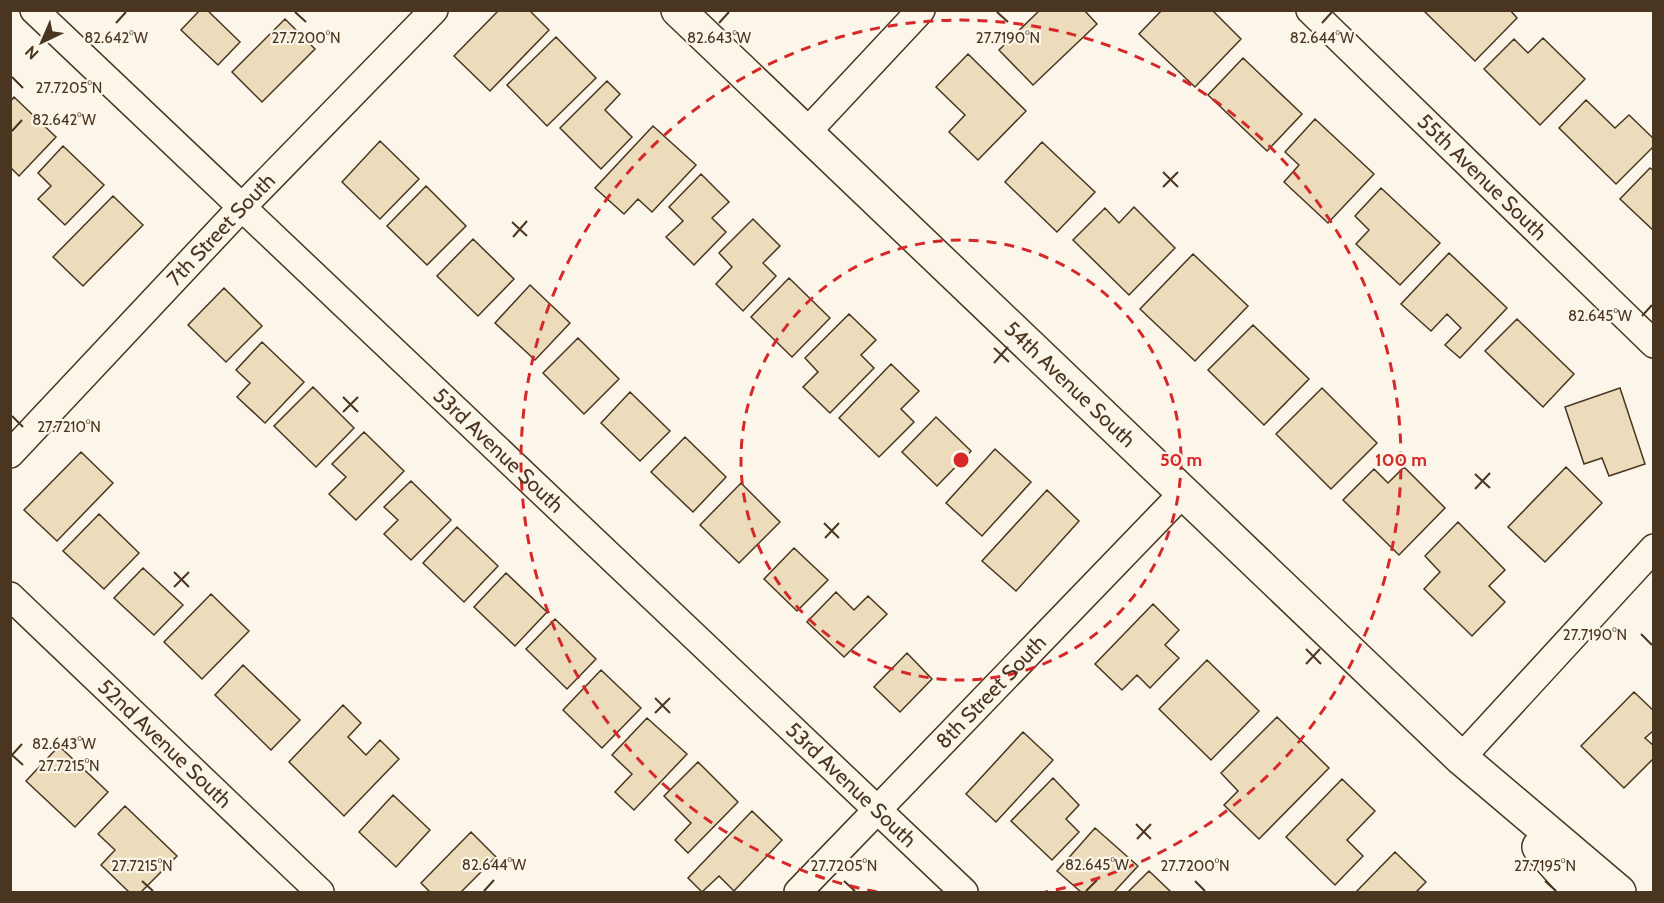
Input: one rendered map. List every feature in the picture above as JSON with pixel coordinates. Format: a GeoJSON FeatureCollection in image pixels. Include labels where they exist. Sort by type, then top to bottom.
{"type":"FeatureCollection","features":[{"type":"Feature","properties":{"kind":"street","name":"53rd Avenue South"},"geometry":{"type":"LineString","coordinates":[[34,10],[964,892]]}},
{"type":"Feature","properties":{"kind":"street","name":"7th Street South"},"geometry":{"type":"LineString","coordinates":[[10,454],[241,208],[434,10]]}},
{"type":"Feature","properties":{"kind":"street","name":"54th Avenue South"},"geometry":{"type":"LineString","coordinates":[[678,10],[1461,758],[1619,892]]}},
{"type":"Feature","properties":{"kind":"street"},"geometry":{"type":"LineString","coordinates":[[806,133],[921,10]]}},
{"type":"Feature","properties":{"kind":"street","name":"55th Avenue South"},"geometry":{"type":"LineString","coordinates":[[1310,10],[1653,344]]}},
{"type":"Feature","properties":{"kind":"street","name":"8th Street South"},"geometry":{"type":"LineString","coordinates":[[798,892],[1184,492]]}},
{"type":"Feature","properties":{"kind":"street"},"geometry":{"type":"LineString","coordinates":[[1461,758],[1653,548]]}},
{"type":"Feature","properties":{"kind":"street","name":"52nd Avenue South"},"geometry":{"type":"LineString","coordinates":[[10,596],[320,892]]}},
{"type":"Feature","properties":{"kind":"street","name":"54th Avenue South"},"geometry":{"type":"LineString","coordinates":[[1461,758],[1580,892]]}},
{"type":"Feature","properties":{"kind":"building"},"geometry":{"type":"Polygon","coordinates":[[[200,10],[207,10],[240,42],[218,65],[181,30],[200,10]]]}},
{"type":"Feature","properties":{"kind":"building"},"geometry":{"type":"Polygon","coordinates":[[[499,10],[529,10],[549,30],[490,91],[454,56],[499,10]]]}},
{"type":"Feature","properties":{"kind":"building"},"geometry":{"type":"Polygon","coordinates":[[[1040,10],[1084,10],[1097,24],[1033,85],[999,50],[1040,10]]]}},
{"type":"Feature","properties":{"kind":"building"},"geometry":{"type":"Polygon","coordinates":[[[1162,10],[1212,10],[1241,39],[1195,87],[1139,34],[1162,10]]]}},
{"type":"Feature","properties":{"kind":"building"},"geometry":{"type":"Polygon","coordinates":[[[1423,10],[1510,10],[1517,18],[1475,61],[1423,10]]]}},
{"type":"Feature","properties":{"kind":"building"},"geometry":{"type":"Polygon","coordinates":[[[285,19],[315,49],[262,102],[232,72],[285,19]]]}},
{"type":"Feature","properties":{"kind":"building"},"geometry":{"type":"Polygon","coordinates":[[[556,37],[596,78],[547,126],[507,85],[556,37]]]}},
{"type":"Feature","properties":{"kind":"building"},"geometry":{"type":"Polygon","coordinates":[[[1543,38],[1585,79],[1540,125],[1484,69],[1514,39],[1528,53],[1543,38]]]}},
{"type":"Feature","properties":{"kind":"building"},"geometry":{"type":"Polygon","coordinates":[[[968,54],[1026,111],[978,160],[949,132],[965,115],[936,87],[968,54]]]}},
{"type":"Feature","properties":{"kind":"building"},"geometry":{"type":"Polygon","coordinates":[[[1243,58],[1302,114],[1267,151],[1208,95],[1243,58]]]}},
{"type":"Feature","properties":{"kind":"building"},"geometry":{"type":"Polygon","coordinates":[[[607,81],[620,94],[605,110],[632,137],[601,169],[560,128],[607,81]]]}},
{"type":"Feature","properties":{"kind":"building"},"geometry":{"type":"Polygon","coordinates":[[[14,97],[56,137],[19,176],[10,167],[10,102],[14,97]]]}},
{"type":"Feature","properties":{"kind":"building"},"geometry":{"type":"Polygon","coordinates":[[[1586,100],[1615,128],[1629,115],[1654,139],[1654,146],[1616,184],[1559,128],[1586,100]]]}},
{"type":"Feature","properties":{"kind":"building"},"geometry":{"type":"Polygon","coordinates":[[[1315,119],[1374,174],[1328,223],[1284,182],[1299,165],[1285,152],[1315,119]]]}},
{"type":"Feature","properties":{"kind":"building"},"geometry":{"type":"Polygon","coordinates":[[[653,126],[696,165],[652,212],[638,199],[624,214],[595,188],[653,126]]]}},
{"type":"Feature","properties":{"kind":"building"},"geometry":{"type":"Polygon","coordinates":[[[380,141],[419,179],[380,219],[342,182],[380,141]]]}},
{"type":"Feature","properties":{"kind":"building"},"geometry":{"type":"Polygon","coordinates":[[[1042,142],[1095,192],[1057,232],[1005,182],[1042,142]]]}},
{"type":"Feature","properties":{"kind":"building"},"geometry":{"type":"Polygon","coordinates":[[[63,146],[104,185],[65,225],[38,199],[51,186],[38,173],[63,146]]]}},
{"type":"Feature","properties":{"kind":"building"},"geometry":{"type":"Polygon","coordinates":[[[1650,168],[1654,171],[1654,231],[1620,199],[1650,168]]]}},
{"type":"Feature","properties":{"kind":"building"},"geometry":{"type":"Polygon","coordinates":[[[701,174],[729,202],[712,218],[726,232],[694,265],[666,237],[683,221],[669,207],[701,174]]]}},
{"type":"Feature","properties":{"kind":"building"},"geometry":{"type":"Polygon","coordinates":[[[426,186],[466,226],[427,265],[387,226],[426,186]]]}},
{"type":"Feature","properties":{"kind":"building"},"geometry":{"type":"Polygon","coordinates":[[[1381,188],[1440,243],[1400,285],[1356,244],[1369,230],[1355,216],[1381,188]]]}},
{"type":"Feature","properties":{"kind":"building"},"geometry":{"type":"Polygon","coordinates":[[[113,196],[143,225],[83,286],[53,257],[113,196]]]}},
{"type":"Feature","properties":{"kind":"building"},"geometry":{"type":"Polygon","coordinates":[[[1134,207],[1175,248],[1129,295],[1073,240],[1105,208],[1119,223],[1134,207]]]}},
{"type":"Feature","properties":{"kind":"building"},"geometry":{"type":"Polygon","coordinates":[[[753,219],[780,246],[763,263],[776,276],[743,311],[716,284],[732,267],[719,253],[753,219]]]}},
{"type":"Feature","properties":{"kind":"building"},"geometry":{"type":"Polygon","coordinates":[[[473,239],[514,279],[478,316],[437,276],[473,239]]]}},
{"type":"Feature","properties":{"kind":"building"},"geometry":{"type":"Polygon","coordinates":[[[1449,253],[1507,308],[1460,358],[1445,345],[1461,328],[1447,314],[1431,331],[1401,304],[1449,253]]]}},
{"type":"Feature","properties":{"kind":"building"},"geometry":{"type":"Polygon","coordinates":[[[1193,254],[1248,306],[1195,361],[1140,309],[1193,254]]]}},
{"type":"Feature","properties":{"kind":"building"},"geometry":{"type":"Polygon","coordinates":[[[789,278],[830,318],[792,357],[751,317],[789,278]]]}},
{"type":"Feature","properties":{"kind":"building"},"geometry":{"type":"Polygon","coordinates":[[[530,285],[570,323],[535,360],[495,323],[530,285]]]}},
{"type":"Feature","properties":{"kind":"building"},"geometry":{"type":"Polygon","coordinates":[[[224,288],[262,326],[226,362],[188,325],[224,288]]]}},
{"type":"Feature","properties":{"kind":"building"},"geometry":{"type":"Polygon","coordinates":[[[849,314],[876,340],[861,355],[874,368],[830,413],[803,387],[818,372],[805,358],[849,314]]]}},
{"type":"Feature","properties":{"kind":"building"},"geometry":{"type":"Polygon","coordinates":[[[1517,319],[1574,374],[1543,407],[1485,351],[1517,319]]]}},
{"type":"Feature","properties":{"kind":"building"},"geometry":{"type":"Polygon","coordinates":[[[1253,325],[1309,379],[1264,425],[1208,370],[1253,325]]]}},
{"type":"Feature","properties":{"kind":"building"},"geometry":{"type":"Polygon","coordinates":[[[578,338],[619,379],[584,414],[543,373],[578,338]]]}},
{"type":"Feature","properties":{"kind":"building"},"geometry":{"type":"Polygon","coordinates":[[[262,342],[304,382],[265,423],[237,397],[250,383],[236,370],[262,342]]]}},
{"type":"Feature","properties":{"kind":"building"},"geometry":{"type":"Polygon","coordinates":[[[891,364],[919,391],[901,409],[914,422],[879,457],[839,418],[891,364]]]}},
{"type":"Feature","properties":{"kind":"building"},"geometry":{"type":"Polygon","coordinates":[[[313,387],[354,428],[316,467],[274,426],[313,387]]]}},
{"type":"Feature","properties":{"kind":"building"},"geometry":{"type":"Polygon","coordinates":[[[1322,388],[1377,443],[1331,489],[1276,434],[1322,388]]]}},
{"type":"Feature","properties":{"kind":"building"},"geometry":{"type":"Polygon","coordinates":[[[1620,388],[1645,464],[1609,476],[1602,458],[1584,464],[1565,407],[1620,388]]]}},
{"type":"Feature","properties":{"kind":"building"},"geometry":{"type":"Polygon","coordinates":[[[630,392],[670,431],[640,461],[601,423],[630,392]]]}},
{"type":"Feature","properties":{"kind":"building"},"geometry":{"type":"Polygon","coordinates":[[[936,417],[971,451],[937,486],[902,452],[936,417]]]}},
{"type":"Feature","properties":{"kind":"building"},"geometry":{"type":"Polygon","coordinates":[[[364,432],[404,471],[356,520],[329,494],[346,477],[332,464],[364,432]]]}},
{"type":"Feature","properties":{"kind":"building"},"geometry":{"type":"Polygon","coordinates":[[[685,437],[726,477],[693,512],[651,472],[685,437]]]}},
{"type":"Feature","properties":{"kind":"building"},"geometry":{"type":"Polygon","coordinates":[[[995,449],[1031,482],[982,536],[946,503],[995,449]]]}},
{"type":"Feature","properties":{"kind":"building"},"geometry":{"type":"Polygon","coordinates":[[[81,452],[113,483],[57,541],[24,510],[81,452]]]}},
{"type":"Feature","properties":{"kind":"building"},"geometry":{"type":"Polygon","coordinates":[[[1404,467],[1445,508],[1399,555],[1343,500],[1374,469],[1388,483],[1404,467]]]}},
{"type":"Feature","properties":{"kind":"building"},"geometry":{"type":"Polygon","coordinates":[[[1566,467],[1602,503],[1545,562],[1508,527],[1566,467]]]}},
{"type":"Feature","properties":{"kind":"building"},"geometry":{"type":"Polygon","coordinates":[[[411,481],[451,520],[411,560],[384,534],[398,520],[384,507],[411,481]]]}},
{"type":"Feature","properties":{"kind":"building"},"geometry":{"type":"Polygon","coordinates":[[[741,483],[780,522],[739,563],[700,525],[741,483]]]}},
{"type":"Feature","properties":{"kind":"building"},"geometry":{"type":"Polygon","coordinates":[[[1047,490],[1079,521],[1016,591],[982,561],[1047,490]]]}},
{"type":"Feature","properties":{"kind":"building"},"geometry":{"type":"Polygon","coordinates":[[[99,514],[139,553],[104,589],[63,551],[99,514]]]}},
{"type":"Feature","properties":{"kind":"building"},"geometry":{"type":"Polygon","coordinates":[[[1458,522],[1505,570],[1489,586],[1505,602],[1472,636],[1424,589],[1440,572],[1425,556],[1458,522]]]}},
{"type":"Feature","properties":{"kind":"building"},"geometry":{"type":"Polygon","coordinates":[[[457,527],[498,566],[464,602],[423,563],[457,527]]]}},
{"type":"Feature","properties":{"kind":"building"},"geometry":{"type":"Polygon","coordinates":[[[794,548],[828,580],[797,611],[764,579],[794,548]]]}},
{"type":"Feature","properties":{"kind":"building"},"geometry":{"type":"Polygon","coordinates":[[[143,568],[183,605],[154,635],[114,598],[143,568]]]}},
{"type":"Feature","properties":{"kind":"building"},"geometry":{"type":"Polygon","coordinates":[[[506,573],[547,612],[515,646],[474,607],[506,573]]]}},
{"type":"Feature","properties":{"kind":"building"},"geometry":{"type":"Polygon","coordinates":[[[836,592],[854,610],[868,596],[887,614],[844,657],[807,622],[836,592]]]}},
{"type":"Feature","properties":{"kind":"building"},"geometry":{"type":"Polygon","coordinates":[[[211,594],[249,631],[202,679],[164,642],[211,594]]]}},
{"type":"Feature","properties":{"kind":"building"},"geometry":{"type":"Polygon","coordinates":[[[1153,604],[1179,630],[1165,645],[1179,658],[1150,688],[1137,675],[1122,690],[1095,664],[1153,604]]]}},
{"type":"Feature","properties":{"kind":"building"},"geometry":{"type":"Polygon","coordinates":[[[555,619],[596,659],[567,689],[526,649],[555,619]]]}},
{"type":"Feature","properties":{"kind":"building"},"geometry":{"type":"Polygon","coordinates":[[[907,653],[932,679],[900,712],[874,687],[907,653]]]}},
{"type":"Feature","properties":{"kind":"building"},"geometry":{"type":"Polygon","coordinates":[[[1207,660],[1259,711],[1211,760],[1159,709],[1207,660]]]}},
{"type":"Feature","properties":{"kind":"building"},"geometry":{"type":"Polygon","coordinates":[[[243,665],[300,720],[271,750],[215,695],[243,665]]]}},
{"type":"Feature","properties":{"kind":"building"},"geometry":{"type":"Polygon","coordinates":[[[601,670],[641,708],[602,748],[563,710],[601,670]]]}},
{"type":"Feature","properties":{"kind":"building"},"geometry":{"type":"Polygon","coordinates":[[[1634,692],[1654,711],[1654,730],[1645,738],[1654,746],[1654,758],[1624,788],[1581,746],[1634,692]]]}},
{"type":"Feature","properties":{"kind":"building"},"geometry":{"type":"Polygon","coordinates":[[[343,705],[361,723],[348,737],[366,755],[380,740],[399,759],[344,816],[289,762],[343,705]]]}},
{"type":"Feature","properties":{"kind":"building"},"geometry":{"type":"Polygon","coordinates":[[[1277,717],[1329,768],[1259,839],[1224,805],[1238,791],[1221,773],[1277,717]]]}},
{"type":"Feature","properties":{"kind":"building"},"geometry":{"type":"Polygon","coordinates":[[[647,718],[687,754],[634,810],[615,792],[632,774],[612,755],[647,718]]]}},
{"type":"Feature","properties":{"kind":"building"},"geometry":{"type":"Polygon","coordinates":[[[1023,732],[1053,760],[996,822],[966,794],[1023,732]]]}},
{"type":"Feature","properties":{"kind":"building"},"geometry":{"type":"Polygon","coordinates":[[[59,746],[108,792],[75,827],[26,781],[59,746]]]}},
{"type":"Feature","properties":{"kind":"building"},"geometry":{"type":"Polygon","coordinates":[[[698,762],[738,802],[688,853],[675,840],[691,823],[664,796],[698,762]]]}},
{"type":"Feature","properties":{"kind":"building"},"geometry":{"type":"Polygon","coordinates":[[[1053,778],[1079,805],[1066,819],[1079,832],[1052,860],[1011,821],[1053,778]]]}},
{"type":"Feature","properties":{"kind":"building"},"geometry":{"type":"Polygon","coordinates":[[[1342,779],[1375,811],[1347,840],[1363,856],[1335,885],[1286,837],[1342,779]]]}},
{"type":"Feature","properties":{"kind":"building"},"geometry":{"type":"Polygon","coordinates":[[[393,795],[430,830],[396,867],[359,832],[393,795]]]}},
{"type":"Feature","properties":{"kind":"building"},"geometry":{"type":"Polygon","coordinates":[[[125,806],[177,856],[141,892],[129,892],[101,865],[115,850],[98,834],[125,806]]]}},
{"type":"Feature","properties":{"kind":"building"},"geometry":{"type":"Polygon","coordinates":[[[752,811],[782,840],[734,891],[719,876],[702,892],[688,878],[752,811]]]}},
{"type":"Feature","properties":{"kind":"building"},"geometry":{"type":"Polygon","coordinates":[[[1095,828],[1138,866],[1114,892],[1081,892],[1057,871],[1095,828]]]}},
{"type":"Feature","properties":{"kind":"building"},"geometry":{"type":"Polygon","coordinates":[[[471,832],[496,857],[461,892],[430,892],[421,883],[471,832]]]}},
{"type":"Feature","properties":{"kind":"building"},"geometry":{"type":"Polygon","coordinates":[[[1395,852],[1426,882],[1416,892],[1356,892],[1395,852]]]}},
{"type":"Feature","properties":{"kind":"building"},"geometry":{"type":"Polygon","coordinates":[[[1149,871],[1171,892],[1128,892],[1149,871]]]}}]}
